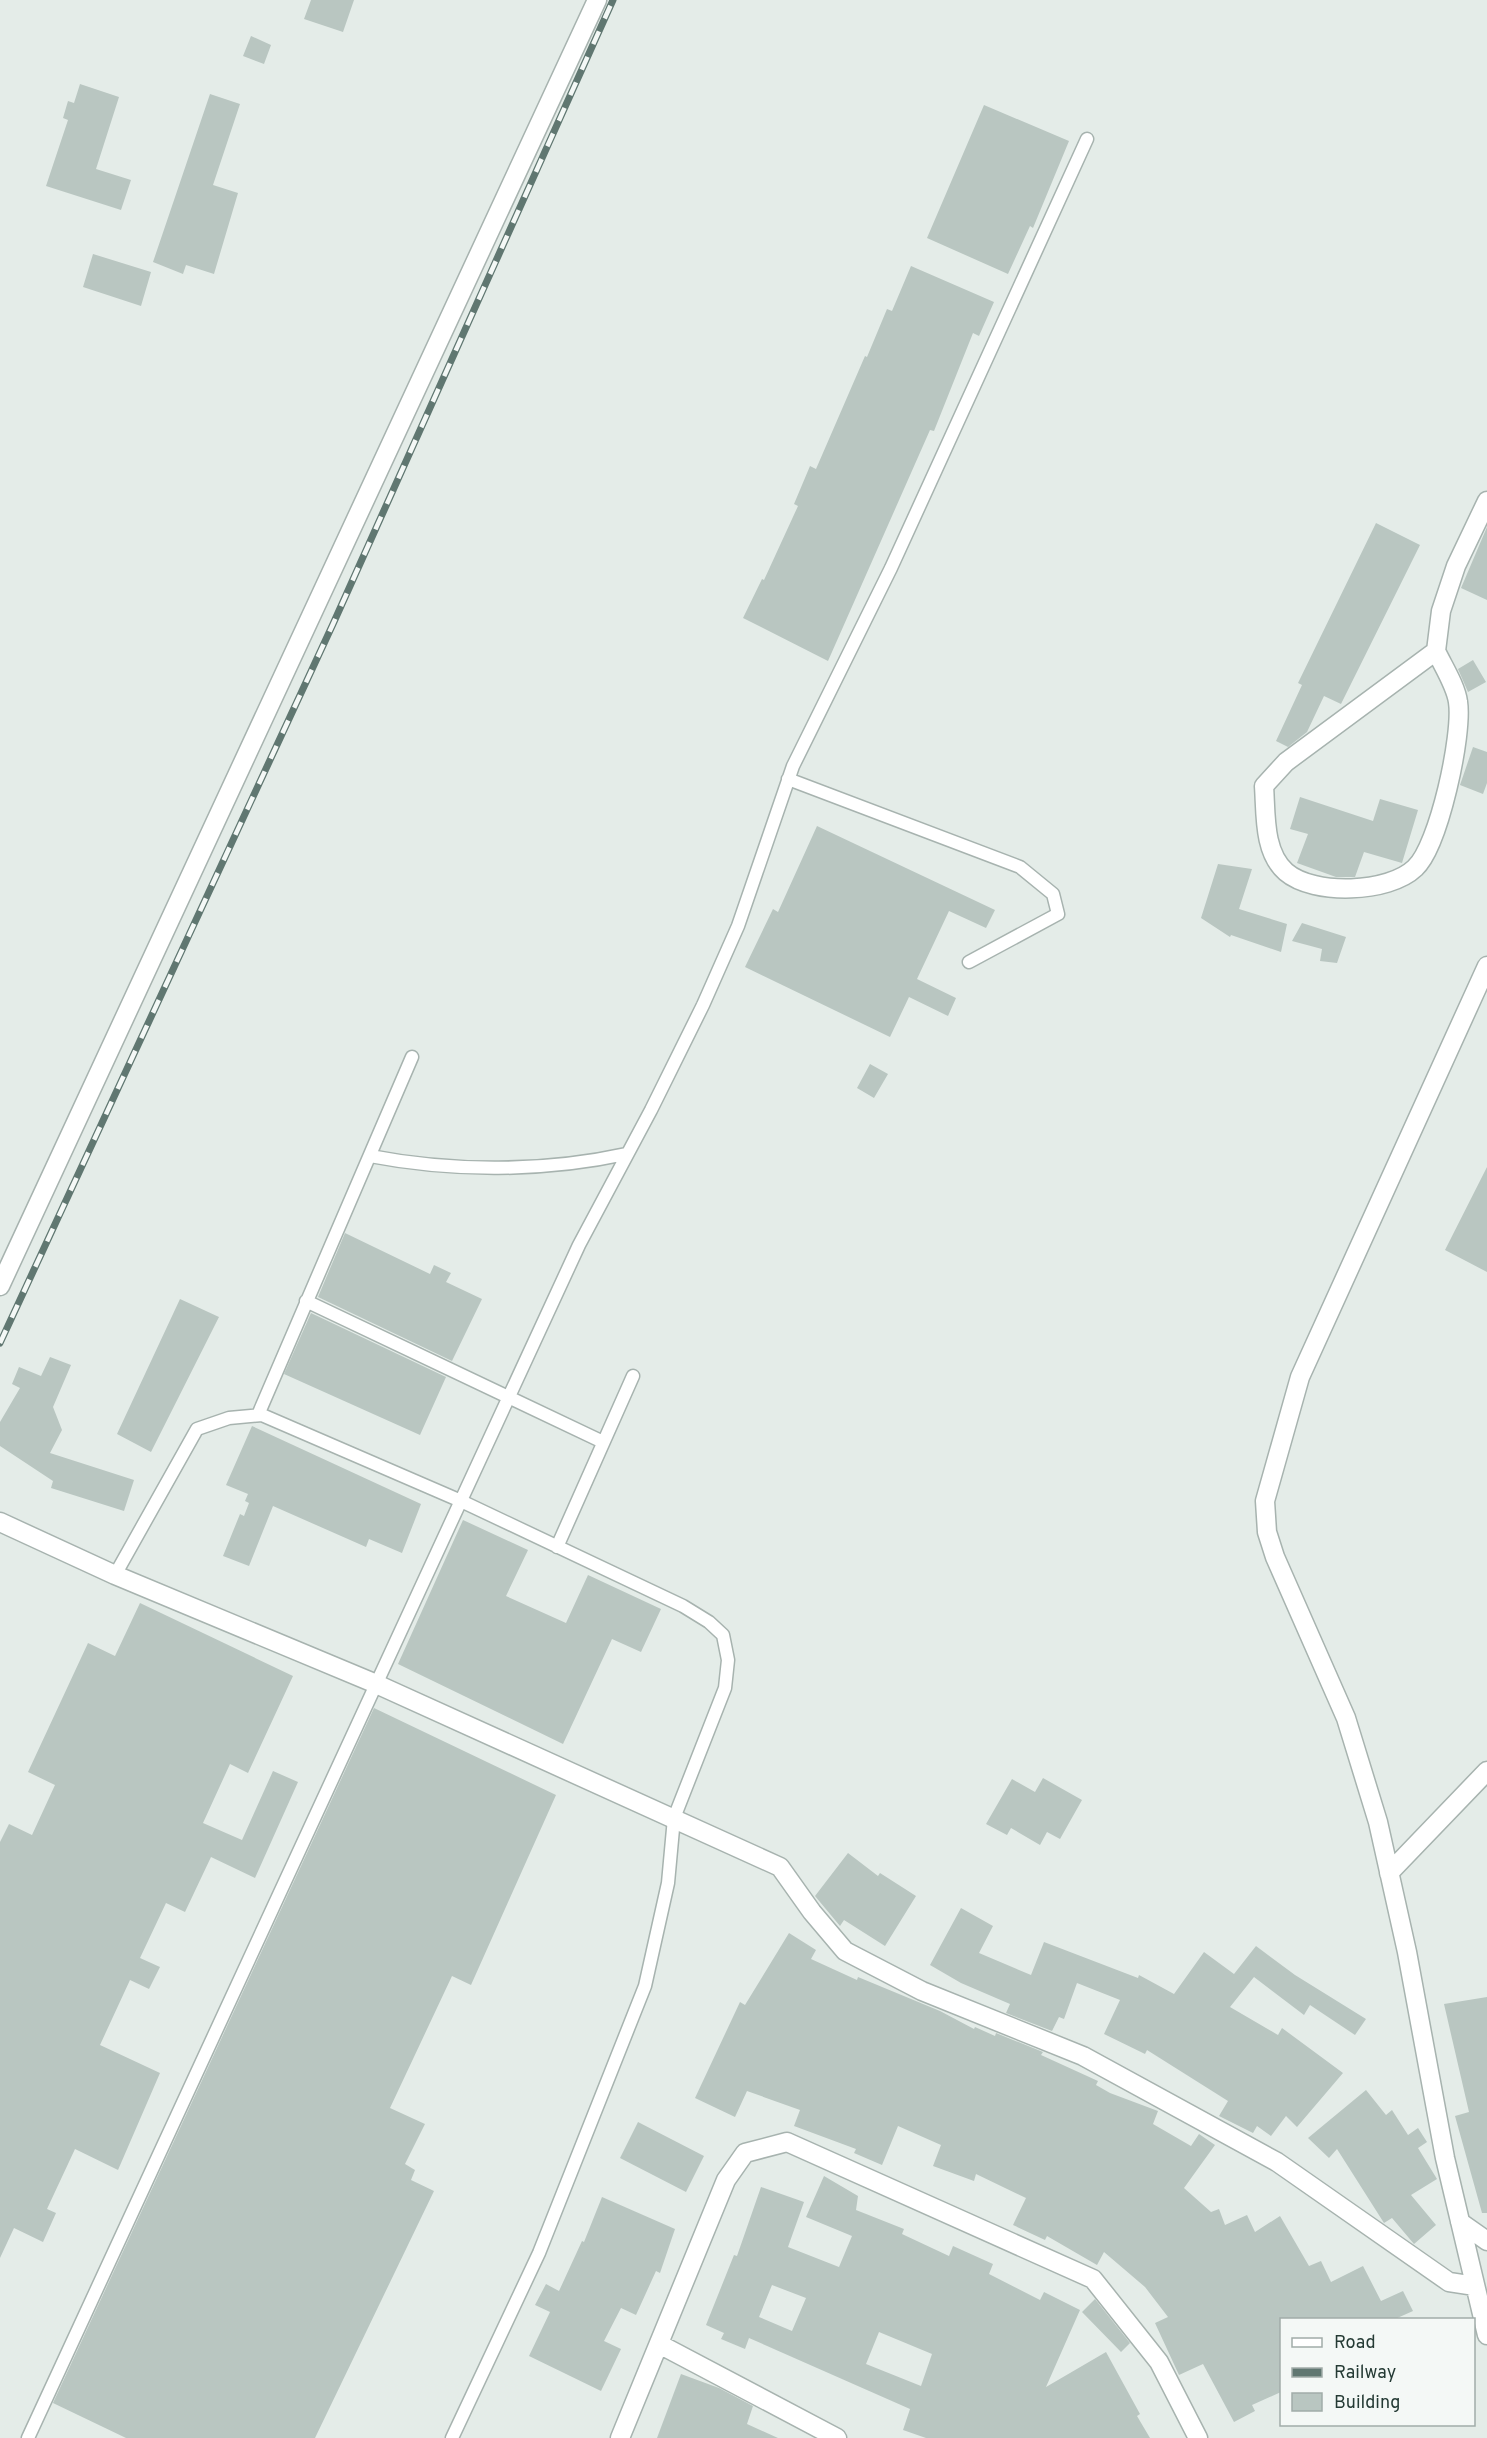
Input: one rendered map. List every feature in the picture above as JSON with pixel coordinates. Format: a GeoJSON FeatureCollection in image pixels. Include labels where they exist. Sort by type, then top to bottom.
{"type":"FeatureCollection","features":[{"type":"Feature","properties":{"kind":"street"},"geometry":{"type":"LineString","coordinates":[[0,1286],[597,0]]}},
{"type":"Feature","properties":{"kind":"street"},"geometry":{"type":"LineString","coordinates":[[1436,651],[1286,762],[1264,786],[1268,842],[1286,872],[1321,887],[1353,890],[1396,880],[1415,868],[1425,854],[1455,756],[1458,701],[1436,651],[1441,610],[1456,566],[1487,501]]}},
{"type":"Feature","properties":{"kind":"street"},"geometry":{"type":"LineString","coordinates":[[1487,966],[1300,1377],[1265,1501],[1267,1532],[1346,1718],[1378,1822],[1407,1952],[1445,2158],[1487,2335]]}},
{"type":"Feature","properties":{"kind":"street"},"geometry":{"type":"LineString","coordinates":[[0,1522],[115,1575],[374,1683],[780,1867],[812,1912],[845,1951],[922,1990],[1083,2056],[1277,2163],[1449,2282],[1475,2286]]}},
{"type":"Feature","properties":{"kind":"street"},"geometry":{"type":"LineString","coordinates":[[1389,1873],[1487,1771]]}},
{"type":"Feature","properties":{"kind":"street"},"geometry":{"type":"LineString","coordinates":[[621,2438],[726,2180],[745,2153],[787,2142],[1093,2279],[1160,2362],[1198,2438]]}},
{"type":"Feature","properties":{"kind":"street"},"geometry":{"type":"LineString","coordinates":[[1460,2222],[1487,2241]]}},
{"type":"Feature","properties":{"kind":"street"},"geometry":{"type":"LineString","coordinates":[[659,2344],[837,2438]]}},
{"type":"Feature","properties":{"kind":"lane"},"geometry":{"type":"LineString","coordinates":[[28,2438],[374,1683],[579,1245],[651,1110],[738,926],[788,779],[891,568],[1087,139]]}},
{"type":"Feature","properties":{"kind":"lane"},"geometry":{"type":"LineString","coordinates":[[788,779],[1020,867],[1053,894],[1058,915],[969,962]]}},
{"type":"Feature","properties":{"kind":"lane"},"geometry":{"type":"LineString","coordinates":[[258,1415],[412,1057]]}},
{"type":"Feature","properties":{"kind":"lane"},"geometry":{"type":"LineString","coordinates":[[370,1156],[475,1167],[564,1164],[626,1154]]}},
{"type":"Feature","properties":{"kind":"lane"},"geometry":{"type":"LineString","coordinates":[[306,1301],[603,1442]]}},
{"type":"Feature","properties":{"kind":"lane"},"geometry":{"type":"LineString","coordinates":[[557,1546],[633,1376]]}},
{"type":"Feature","properties":{"kind":"lane"},"geometry":{"type":"LineString","coordinates":[[115,1575],[197,1429],[229,1418],[258,1415],[461,1501],[557,1546],[682,1606],[709,1622],[723,1635],[728,1660],[724,1688],[674,1818],[668,1883],[645,1986],[538,2253],[452,2438]]}},
{"type":"Feature","properties":{"kind":"building"},"geometry":{"type":"Polygon","coordinates":[[[311,0],[354,0],[343,32],[304,19],[311,0]]]}},
{"type":"Feature","properties":{"kind":"building"},"geometry":{"type":"Polygon","coordinates":[[[251,36],[271,45],[264,64],[243,56],[251,36]]]}},
{"type":"Feature","properties":{"kind":"building"},"geometry":{"type":"Polygon","coordinates":[[[80,84],[119,97],[96,169],[131,180],[121,210],[46,186],[68,120],[63,118],[68,101],[74,103],[80,84]]]}},
{"type":"Feature","properties":{"kind":"building"},"geometry":{"type":"Polygon","coordinates":[[[210,94],[240,104],[213,185],[238,193],[214,274],[186,265],[183,274],[153,262],[210,94]]]}},
{"type":"Feature","properties":{"kind":"building"},"geometry":{"type":"Polygon","coordinates":[[[984,105],[1069,141],[1033,228],[1030,226],[1008,274],[927,238],[984,105]]]}},
{"type":"Feature","properties":{"kind":"building"},"geometry":{"type":"Polygon","coordinates":[[[93,254],[151,272],[141,306],[83,287],[93,254]]]}},
{"type":"Feature","properties":{"kind":"building"},"geometry":{"type":"Polygon","coordinates":[[[911,266],[994,302],[979,336],[973,333],[934,431],[930,430],[828,661],[743,618],[762,579],[764,580],[798,506],[794,504],[810,466],[816,469],[865,356],[867,357],[887,309],[892,311],[911,266]]]}},
{"type":"Feature","properties":{"kind":"building"},"geometry":{"type":"Polygon","coordinates":[[[1376,523],[1420,545],[1341,704],[1324,696],[1307,732],[1288,747],[1276,741],[1302,685],[1298,683],[1376,523]]]}},
{"type":"Feature","properties":{"kind":"building"},"geometry":{"type":"Polygon","coordinates":[[[1487,527],[1487,600],[1461,588],[1487,527]]]}},
{"type":"Feature","properties":{"kind":"building"},"geometry":{"type":"Polygon","coordinates":[[[1473,660],[1486,682],[1468,692],[1458,669],[1473,660]]]}},
{"type":"Feature","properties":{"kind":"building"},"geometry":{"type":"Polygon","coordinates":[[[1473,747],[1487,752],[1487,783],[1483,794],[1460,785],[1473,747]]]}},
{"type":"Feature","properties":{"kind":"building"},"geometry":{"type":"Polygon","coordinates":[[[1300,797],[1373,821],[1380,799],[1418,810],[1402,863],[1364,852],[1355,877],[1336,877],[1297,863],[1308,834],[1290,829],[1300,797]]]}},
{"type":"Feature","properties":{"kind":"building"},"geometry":{"type":"Polygon","coordinates":[[[817,826],[995,910],[986,928],[949,911],[917,979],[956,998],[948,1016],[909,997],[890,1037],[745,967],[773,909],[778,912],[817,826]]]}},
{"type":"Feature","properties":{"kind":"building"},"geometry":{"type":"Polygon","coordinates":[[[1218,864],[1252,869],[1239,909],[1287,924],[1281,952],[1231,935],[1230,937],[1201,918],[1218,864]]]}},
{"type":"Feature","properties":{"kind":"building"},"geometry":{"type":"Polygon","coordinates":[[[1302,923],[1346,937],[1337,963],[1320,961],[1322,949],[1292,941],[1302,923]]]}},
{"type":"Feature","properties":{"kind":"building"},"geometry":{"type":"Polygon","coordinates":[[[870,1064],[888,1074],[874,1098],[857,1088],[870,1064]]]}},
{"type":"Feature","properties":{"kind":"building"},"geometry":{"type":"Polygon","coordinates":[[[1487,1167],[1487,1272],[1445,1250],[1487,1167]]]}},
{"type":"Feature","properties":{"kind":"building"},"geometry":{"type":"Polygon","coordinates":[[[345,1233],[430,1274],[434,1265],[451,1273],[446,1282],[482,1299],[452,1361],[318,1297],[345,1233]]]}},
{"type":"Feature","properties":{"kind":"building"},"geometry":{"type":"Polygon","coordinates":[[[180,1299],[219,1317],[151,1452],[117,1434],[180,1299]]]}},
{"type":"Feature","properties":{"kind":"building"},"geometry":{"type":"Polygon","coordinates":[[[311,1313],[446,1377],[420,1435],[284,1374],[311,1313]]]}},
{"type":"Feature","properties":{"kind":"building"},"geometry":{"type":"Polygon","coordinates":[[[50,1357],[71,1365],[53,1407],[62,1430],[50,1453],[134,1480],[124,1511],[51,1488],[53,1481],[0,1446],[0,1422],[20,1388],[12,1384],[19,1367],[41,1376],[50,1357]]]}},
{"type":"Feature","properties":{"kind":"building"},"geometry":{"type":"Polygon","coordinates":[[[252,1426],[421,1504],[402,1553],[369,1539],[366,1547],[273,1506],[249,1566],[223,1556],[240,1514],[244,1516],[249,1503],[245,1501],[248,1494],[226,1485],[252,1426]]]}},
{"type":"Feature","properties":{"kind":"building"},"geometry":{"type":"Polygon","coordinates":[[[463,1520],[528,1550],[506,1596],[566,1623],[588,1575],[661,1609],[641,1652],[612,1639],[563,1744],[398,1664],[463,1520]]]}},
{"type":"Feature","properties":{"kind":"building"},"geometry":{"type":"Polygon","coordinates":[[[140,1603],[293,1676],[248,1773],[230,1764],[203,1823],[242,1840],[273,1771],[298,1782],[255,1878],[211,1857],[185,1912],[166,1903],[140,1958],[160,1967],[149,1989],[130,1980],[100,2045],[160,2073],[118,2170],[75,2149],[47,2209],[56,2213],[43,2242],[14,2228],[0,2258],[0,1842],[9,1824],[32,1835],[55,1785],[28,1772],[88,1643],[115,1656],[140,1603]]]}},
{"type":"Feature","properties":{"kind":"building"},"geometry":{"type":"Polygon","coordinates":[[[374,1708],[556,1795],[471,1985],[452,1976],[390,2108],[425,2124],[405,2164],[415,2170],[411,2180],[434,2191],[315,2438],[126,2438],[53,2403],[374,1708]]]}},
{"type":"Feature","properties":{"kind":"building"},"geometry":{"type":"Polygon","coordinates":[[[1043,1778],[1082,1800],[1060,1839],[1047,1832],[1040,1845],[1011,1828],[1007,1835],[986,1824],[1012,1779],[1035,1792],[1043,1778]]]}},
{"type":"Feature","properties":{"kind":"building"},"geometry":{"type":"Polygon","coordinates":[[[848,1853],[878,1876],[880,1873],[916,1896],[885,1946],[844,1920],[840,1926],[815,1896],[848,1853]]]}},
{"type":"Feature","properties":{"kind":"building"},"geometry":{"type":"Polygon","coordinates":[[[961,1908],[993,1926],[979,1953],[1031,1975],[1044,1942],[1138,1978],[1139,1975],[1174,1994],[1204,1952],[1234,1974],[1256,1946],[1295,1975],[1366,2019],[1355,2035],[1310,2005],[1304,2015],[1254,1977],[1230,2007],[1278,2035],[1282,2028],[1343,2073],[1297,2127],[1286,2116],[1271,2136],[1257,2126],[1253,2133],[1219,2116],[1228,2101],[1147,2050],[1145,2054],[1104,2034],[1120,2000],[1077,1983],[1064,2019],[1059,2017],[1052,2031],[1006,2013],[1010,2004],[961,1983],[930,1965],[961,1908]]]}},
{"type":"Feature","properties":{"kind":"building"},"geometry":{"type":"Polygon","coordinates":[[[789,1933],[816,1950],[811,1959],[857,1980],[858,1977],[940,2011],[974,2029],[975,2027],[995,2036],[996,2033],[1043,2052],[1041,2055],[1098,2081],[1096,2085],[1110,2093],[1158,2111],[1153,2124],[1191,2146],[1199,2134],[1215,2145],[1184,2188],[1211,2212],[1219,2209],[1225,2225],[1247,2215],[1255,2232],[1280,2216],[1309,2266],[1321,2261],[1331,2282],[1363,2266],[1381,2301],[1403,2291],[1413,2311],[1397,2318],[1280,2318],[1280,2392],[1252,2405],[1255,2411],[1234,2422],[1203,2364],[1179,2375],[1155,2323],[1168,2317],[1145,2287],[1104,2252],[1097,2265],[1047,2236],[1045,2240],[1013,2225],[1026,2198],[976,2174],[974,2181],[933,2166],[941,2145],[898,2126],[882,2165],[854,2153],[856,2149],[794,2126],[800,2110],[747,2091],[735,2117],[695,2098],[740,2002],[745,2005],[789,1933]]]}},
{"type":"Feature","properties":{"kind":"building"},"geometry":{"type":"Polygon","coordinates":[[[1487,1997],[1487,2213],[1482,2213],[1455,2116],[1469,2112],[1444,2004],[1487,1997]]]}},
{"type":"Feature","properties":{"kind":"building"},"geometry":{"type":"Polygon","coordinates":[[[1366,2090],[1386,2115],[1392,2110],[1408,2135],[1418,2128],[1427,2142],[1418,2148],[1437,2179],[1411,2195],[1436,2225],[1414,2244],[1392,2218],[1384,2223],[1337,2149],[1329,2158],[1308,2138],[1366,2090]]]}},
{"type":"Feature","properties":{"kind":"building"},"geometry":{"type":"Polygon","coordinates":[[[638,2122],[704,2156],[686,2192],[620,2158],[638,2122]]]}},
{"type":"Feature","properties":{"kind":"building"},"geometry":{"type":"Polygon","coordinates":[[[824,2176],[858,2196],[856,2210],[904,2229],[902,2234],[949,2256],[953,2246],[993,2264],[989,2274],[1040,2300],[1044,2292],[1080,2310],[1046,2387],[1106,2352],[1140,2414],[1137,2416],[1150,2438],[926,2438],[903,2430],[910,2409],[749,2338],[745,2349],[721,2339],[724,2333],[706,2325],[734,2255],[737,2256],[761,2187],[804,2202],[788,2247],[839,2267],[852,2236],[806,2217],[824,2176]],[[772,2285],[759,2317],[792,2331],[806,2298],[772,2285]],[[879,2332],[866,2364],[921,2386],[932,2354],[879,2332]]]}},
{"type":"Feature","properties":{"kind":"building"},"geometry":{"type":"Polygon","coordinates":[[[602,2197],[675,2229],[660,2273],[656,2271],[636,2315],[621,2308],[604,2341],[621,2349],[601,2391],[529,2356],[550,2312],[535,2305],[546,2284],[559,2291],[582,2241],[584,2242],[602,2197]]]}},
{"type":"Feature","properties":{"kind":"building"},"geometry":{"type":"Polygon","coordinates":[[[1095,2299],[1130,2343],[1121,2352],[1082,2312],[1095,2299]]]}},
{"type":"Feature","properties":{"kind":"building"},"geometry":{"type":"Polygon","coordinates":[[[681,2374],[719,2388],[753,2406],[747,2424],[778,2438],[657,2438],[681,2374]]]}},
{"type":"Feature","properties":{"kind":"railway"},"geometry":{"type":"LineString","coordinates":[[0,1343],[333,624],[613,0]]}}]}
